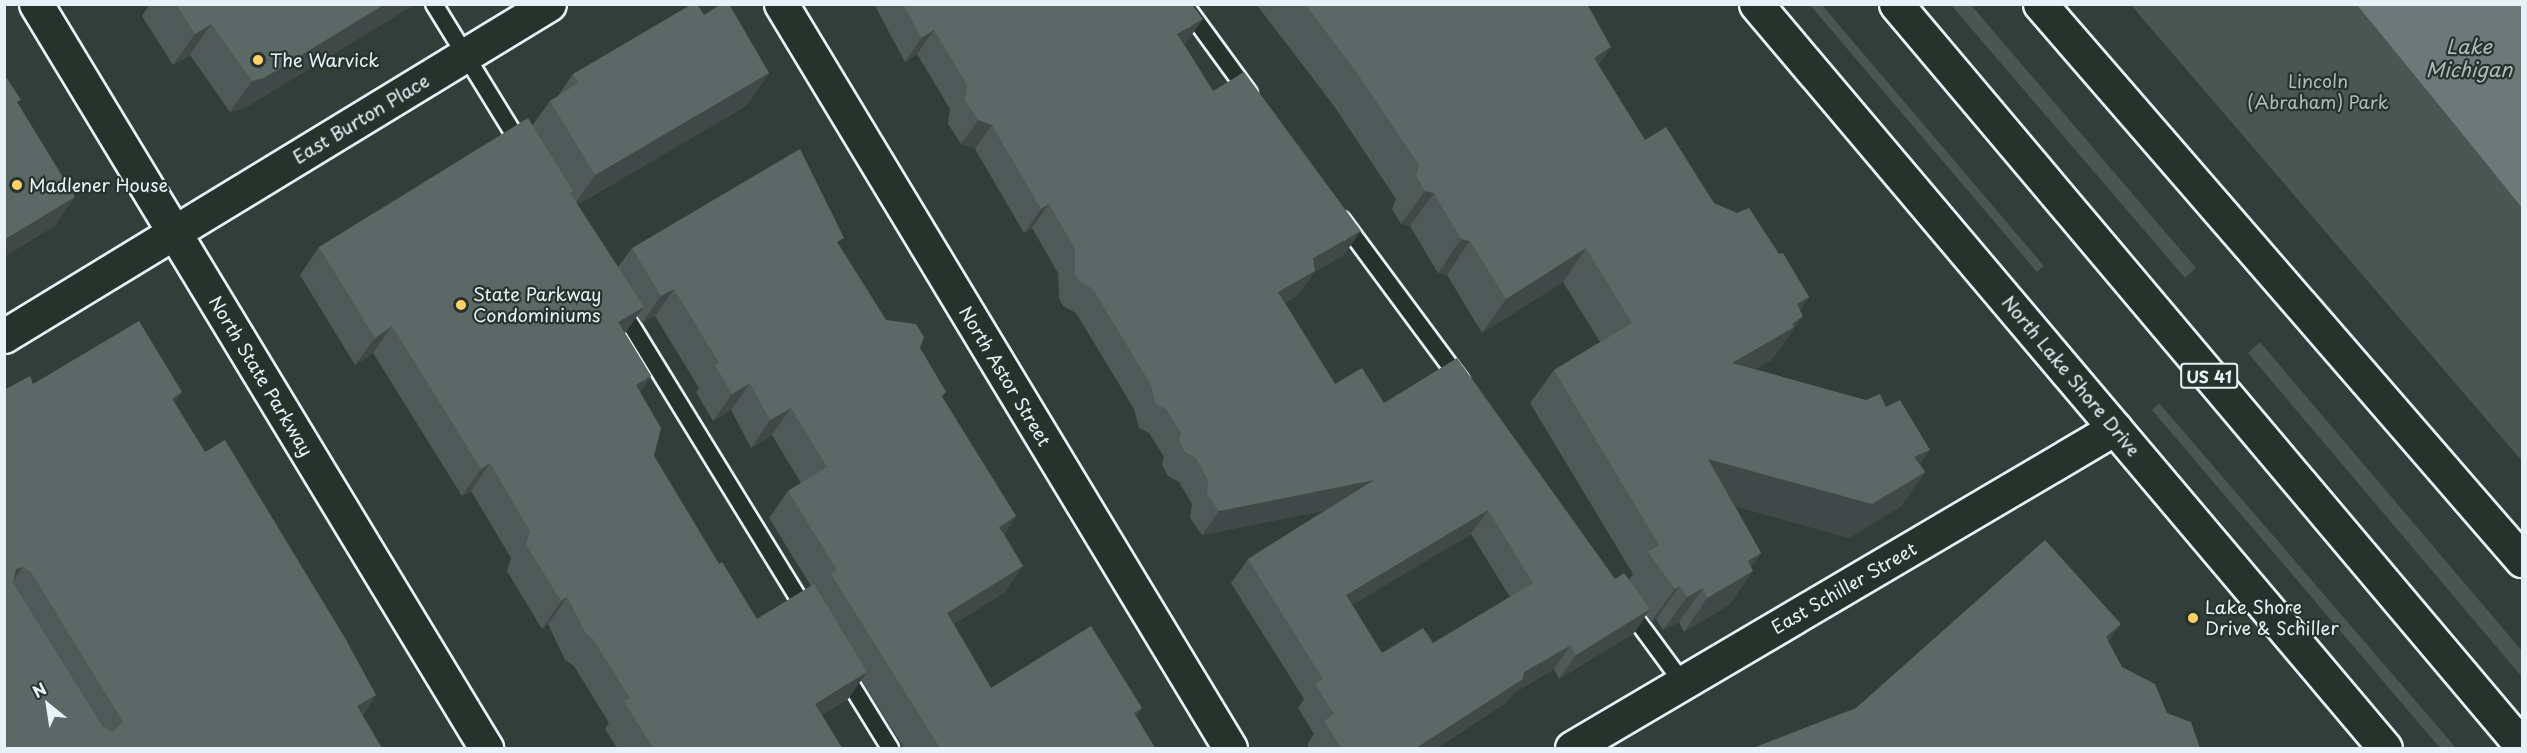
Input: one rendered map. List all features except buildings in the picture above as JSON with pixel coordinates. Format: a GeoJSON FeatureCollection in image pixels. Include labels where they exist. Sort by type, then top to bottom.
{"type":"FeatureCollection","features":[{"type":"Feature","properties":{"kind":"main road","name":"North State Parkway"},"geometry":{"type":"LineString","coordinates":[[36,4],[486,748]]}},
{"type":"Feature","properties":{"kind":"main road","name":"East Burton Place"},"geometry":{"type":"LineString","coordinates":[[4,336],[549,4]]}},
{"type":"Feature","properties":{"kind":"main road","name":"North Astor Street"},"geometry":{"type":"LineString","coordinates":[[781,4],[1230,748]]}},
{"type":"Feature","properties":{"kind":"main road","name":"North Lake Shore Drive"},"geometry":{"type":"LineString","coordinates":[[1756,4],[2385,748]]}},
{"type":"Feature","properties":{"kind":"main road","name":"US 41"},"geometry":{"type":"LineString","coordinates":[[1896,4],[2523,746]]}},
{"type":"Feature","properties":{"kind":"main road"},"geometry":{"type":"LineString","coordinates":[[2040,4],[2523,560]]}},
{"type":"Feature","properties":{"kind":"main road","name":"East Schiller Street"},"geometry":{"type":"LineString","coordinates":[[1572,748],[2115,428]]}},
{"type":"Feature","properties":{"kind":"lane"},"geometry":{"type":"LineString","coordinates":[[434,4],[529,158]]}},
{"type":"Feature","properties":{"kind":"lane"},"geometry":{"type":"LineString","coordinates":[[1184,4],[1261,110]]}},
{"type":"Feature","properties":{"kind":"lane"},"geometry":{"type":"LineString","coordinates":[[1332,206],[1473,397]]}},
{"type":"Feature","properties":{"kind":"lane"},"geometry":{"type":"LineString","coordinates":[[610,290],[816,626]]}},
{"type":"Feature","properties":{"kind":"lane"},"geometry":{"type":"LineString","coordinates":[[1613,588],[1683,683]]}},
{"type":"Feature","properties":{"kind":"lane"},"geometry":{"type":"LineString","coordinates":[[834,657],[890,748]]}},
{"type":"Feature","properties":{"kind":"green space"},"geometry":{"type":"Polygon","coordinates":[[[1810,5],[1822,5],[2044,266],[2037,272],[1810,5]]]}},
{"type":"Feature","properties":{"kind":"green space"},"geometry":{"type":"Polygon","coordinates":[[[1951,5],[1971,5],[2196,268],[2185,278],[1951,5]]]}},
{"type":"Feature","properties":{"kind":"green space","name":"Lincoln (Abraham) Park"},"geometry":{"type":"Polygon","coordinates":[[[2131,5],[2357,5],[2522,208],[2522,461],[2131,5]]]}},
{"type":"Feature","properties":{"kind":"green space"},"geometry":{"type":"Polygon","coordinates":[[[2260,342],[2522,651],[2522,677],[2248,353],[2260,342]]]}},
{"type":"Feature","properties":{"kind":"green space"},"geometry":{"type":"Polygon","coordinates":[[[2159,403],[2456,748],[2440,748],[2152,410],[2159,403]]]}},
{"type":"Feature","properties":{"kind":"water","name":"Lake Michigan"},"geometry":{"type":"Polygon","coordinates":[[[2357,5],[2522,5],[2522,208],[2446,114],[2357,5]]]}},
{"type":"Feature","properties":{"kind":"place","name":"The Warvick"},"geometry":{"type":"Point","coordinates":[258,60]}},
{"type":"Feature","properties":{"kind":"place","name":"Madlener House"},"geometry":{"type":"Point","coordinates":[17,185]}},
{"type":"Feature","properties":{"kind":"place","name":"State Parkway Condominiums"},"geometry":{"type":"Point","coordinates":[461,305]}},
{"type":"Feature","properties":{"kind":"place","name":"Lake Shore Drive & Schiller"},"geometry":{"type":"Point","coordinates":[2193,618]}}]}
